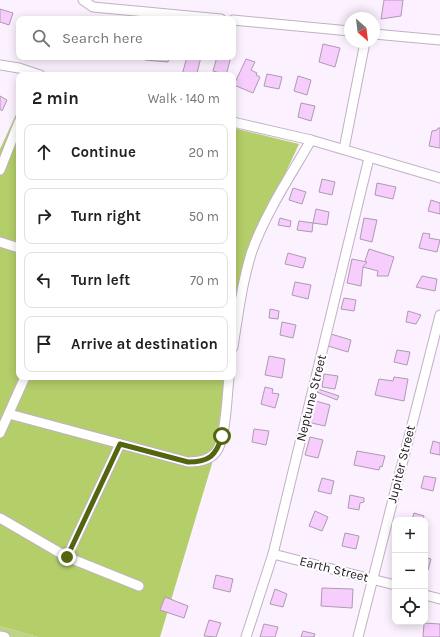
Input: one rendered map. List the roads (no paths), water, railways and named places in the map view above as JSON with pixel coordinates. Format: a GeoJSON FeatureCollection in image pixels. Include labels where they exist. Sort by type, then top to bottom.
{"type":"FeatureCollection","features":[{"type":"Feature","properties":{"kind":"street"},"geometry":{"type":"LineString","coordinates":[[83,0],[93,7],[189,16]]}},
{"type":"Feature","properties":{"kind":"street"},"geometry":{"type":"LineString","coordinates":[[236,20],[344,30]]}},
{"type":"Feature","properties":{"kind":"street"},"geometry":{"type":"LineString","coordinates":[[380,35],[440,40]]}},
{"type":"Feature","properties":{"kind":"street"},"geometry":{"type":"LineString","coordinates":[[344,149],[364,48]]}},
{"type":"Feature","properties":{"kind":"street"},"geometry":{"type":"LineString","coordinates":[[0,65],[19,68],[30,72]]}},
{"type":"Feature","properties":{"kind":"street"},"geometry":{"type":"LineString","coordinates":[[236,123],[311,140],[440,178]]}},
{"type":"Feature","properties":{"kind":"street"},"geometry":{"type":"LineString","coordinates":[[0,170],[16,130]]}},
{"type":"Feature","properties":{"kind":"street"},"geometry":{"type":"LineString","coordinates":[[236,330],[246,272],[252,251],[260,233],[311,140]]}},
{"type":"Feature","properties":{"kind":"street","name":"Neptune Street"},"geometry":{"type":"LineString","coordinates":[[246,637],[273,554],[369,158]]}},
{"type":"Feature","properties":{"kind":"street"},"geometry":{"type":"LineString","coordinates":[[0,242],[16,247]]}},
{"type":"Feature","properties":{"kind":"street","name":"Jupiter Street"},"geometry":{"type":"LineString","coordinates":[[358,637],[440,315]]}},
{"type":"Feature","properties":{"kind":"street"},"geometry":{"type":"LineString","coordinates":[[0,433],[24,380]]}},
{"type":"Feature","properties":{"kind":"street"},"geometry":{"type":"LineString","coordinates":[[9,414],[188,462],[198,462],[209,458],[218,450],[222,436],[229,380]]}},
{"type":"Feature","properties":{"kind":"street"},"geometry":{"type":"LineString","coordinates":[[67,557],[120,444]]}},
{"type":"Feature","properties":{"kind":"street"},"geometry":{"type":"LineString","coordinates":[[0,518],[67,557],[139,586]]}},
{"type":"Feature","properties":{"kind":"street","name":"Earth Street"},"geometry":{"type":"LineString","coordinates":[[273,554],[392,584]]}},
{"type":"Feature","properties":{"kind":"street"},"geometry":{"type":"LineString","coordinates":[[428,595],[440,599]]}},
{"type":"Feature","properties":{"kind":"street"},"geometry":{"type":"LineString","coordinates":[[0,636],[5,637]]}}]}
